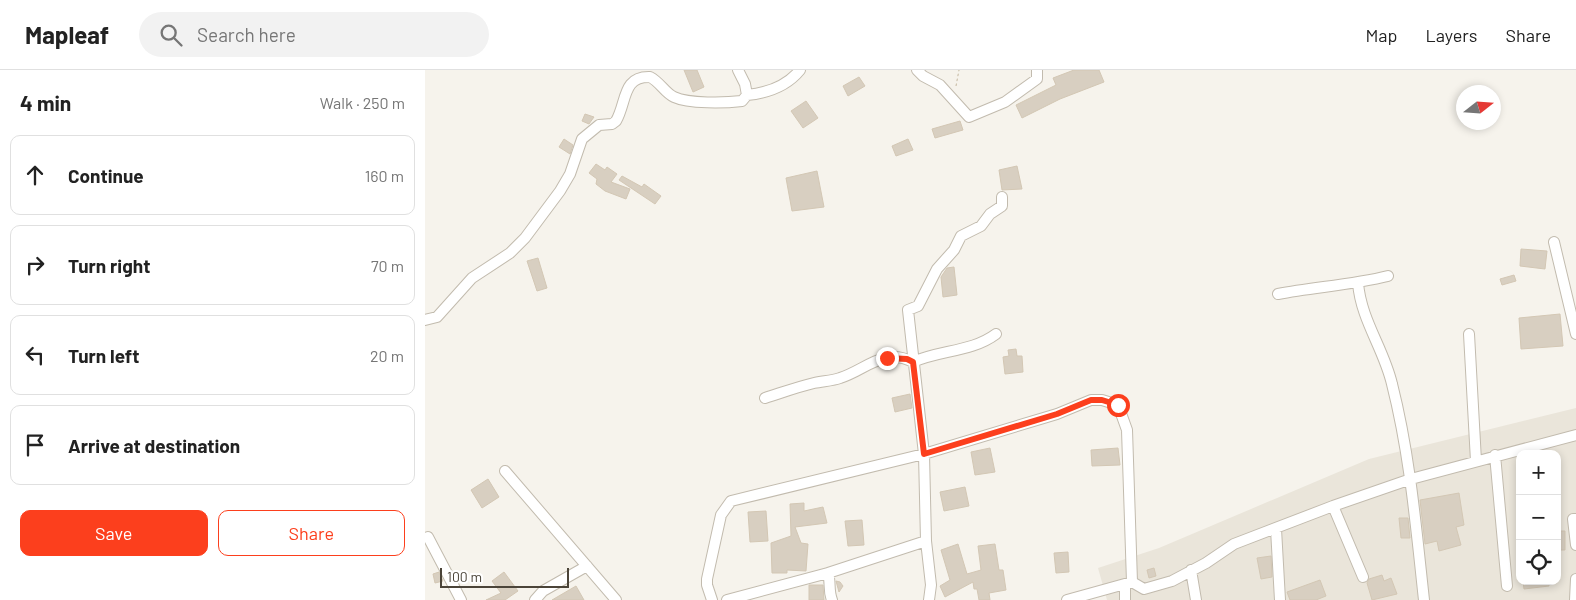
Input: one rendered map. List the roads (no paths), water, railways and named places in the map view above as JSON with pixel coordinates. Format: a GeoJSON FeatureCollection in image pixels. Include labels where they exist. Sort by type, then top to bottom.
{"type":"FeatureCollection","features":[{"type":"Feature","properties":{"kind":"street"},"geometry":{"type":"LineString","coordinates":[[738,70],[745,84],[747,95]]}},
{"type":"Feature","properties":{"kind":"street"},"geometry":{"type":"LineString","coordinates":[[425,320],[437,317],[472,278],[510,253],[525,238],[567,180],[582,139],[599,125],[612,124],[617,120],[627,87],[631,82],[650,77],[673,97],[729,103],[742,101],[747,95],[765,93],[794,78],[800,70]]}},
{"type":"Feature","properties":{"kind":"street"},"geometry":{"type":"LineString","coordinates":[[917,70],[923,76],[940,85],[969,117],[1005,102],[1037,79],[1037,70]]}},
{"type":"Feature","properties":{"kind":"street"},"geometry":{"type":"LineString","coordinates":[[929,600],[931,586],[926,541],[924,454],[908,310],[918,306],[937,269],[954,250],[961,236],[981,226],[990,214],[1002,206],[1002,197]]}},
{"type":"Feature","properties":{"kind":"street"},"geometry":{"type":"LineString","coordinates":[[1554,242],[1576,334]]}},
{"type":"Feature","properties":{"kind":"street"},"geometry":{"type":"LineString","coordinates":[[1278,294],[1307,288],[1358,283],[1388,276]]}},
{"type":"Feature","properties":{"kind":"street"},"geometry":{"type":"LineString","coordinates":[[1358,283],[1359,301],[1384,355],[1392,384],[1411,479],[1423,600]]}},
{"type":"Feature","properties":{"kind":"street"},"geometry":{"type":"LineString","coordinates":[[765,398],[815,383],[841,378],[878,360],[887,358],[907,359],[913,362],[938,353],[975,346],[996,334]]}},
{"type":"Feature","properties":{"kind":"street"},"geometry":{"type":"LineString","coordinates":[[1469,334],[1476,460]]}},
{"type":"Feature","properties":{"kind":"street"},"geometry":{"type":"LineString","coordinates":[[712,600],[707,579],[721,514],[731,501],[924,454],[1057,414],[1091,400],[1102,400],[1118,405],[1127,430],[1128,583],[1125,600]]}},
{"type":"Feature","properties":{"kind":"street"},"geometry":{"type":"LineString","coordinates":[[1067,600],[1128,583],[1144,589],[1171,581],[1234,544],[1333,506],[1411,479],[1476,460],[1576,435]]}},
{"type":"Feature","properties":{"kind":"street"},"geometry":{"type":"LineString","coordinates":[[1495,455],[1507,586]]}},
{"type":"Feature","properties":{"kind":"street"},"geometry":{"type":"LineString","coordinates":[[505,471],[616,600]]}},
{"type":"Feature","properties":{"kind":"street"},"geometry":{"type":"LineString","coordinates":[[1333,506],[1363,577]]}},
{"type":"Feature","properties":{"kind":"street"},"geometry":{"type":"LineString","coordinates":[[1576,519],[1573,519],[1576,545]]}},
{"type":"Feature","properties":{"kind":"street"},"geometry":{"type":"LineString","coordinates":[[1276,529],[1280,600]]}},
{"type":"Feature","properties":{"kind":"street"},"geometry":{"type":"LineString","coordinates":[[428,537],[461,600]]}},
{"type":"Feature","properties":{"kind":"street"},"geometry":{"type":"LineString","coordinates":[[727,600],[829,573],[926,541]]}},
{"type":"Feature","properties":{"kind":"street"},"geometry":{"type":"LineString","coordinates":[[535,600],[543,591],[587,566]]}},
{"type":"Feature","properties":{"kind":"street"},"geometry":{"type":"LineString","coordinates":[[1191,570],[1195,600]]}},
{"type":"Feature","properties":{"kind":"street"},"geometry":{"type":"LineString","coordinates":[[829,573],[831,580],[829,590],[832,600]]}},
{"type":"Feature","properties":{"kind":"street"},"geometry":{"type":"LineString","coordinates":[[1575,600],[1576,579]]}}]}
